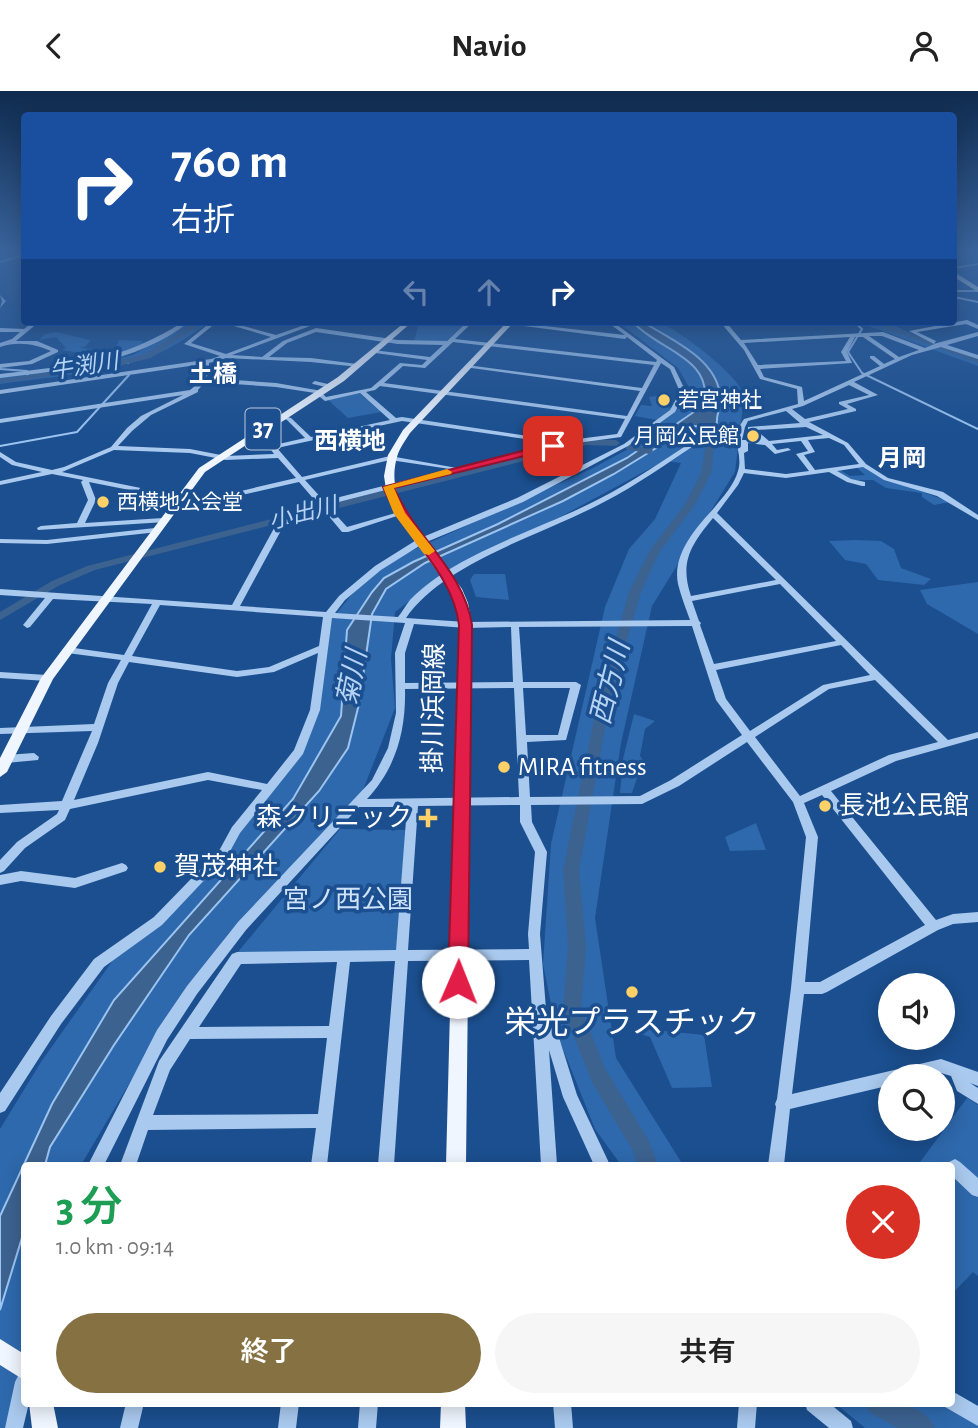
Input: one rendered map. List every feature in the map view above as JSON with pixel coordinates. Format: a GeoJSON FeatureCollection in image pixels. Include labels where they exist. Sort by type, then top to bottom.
{"type":"FeatureCollection","features":[{"type":"Feature","properties":{"kind":"main road","name":"37"},"geometry":{"type":"LineString","coordinates":[[0,772],[47,678],[202,470],[318,389],[330,386],[405,326]]}},
{"type":"Feature","properties":{"kind":"main road"},"geometry":{"type":"LineString","coordinates":[[389,490],[390,458],[417,421],[507,326]]}},
{"type":"Feature","properties":{"kind":"main road","name":"掛川浜岡線"},"geometry":{"type":"LineString","coordinates":[[389,490],[400,514],[447,574],[463,603],[466,625],[456,1162]]}},
{"type":"Feature","properties":{"kind":"main road"},"geometry":{"type":"LineString","coordinates":[[0,1352],[21,1366]]}},
{"type":"Feature","properties":{"kind":"main road"},"geometry":{"type":"LineString","coordinates":[[42,1407],[45,1428]]}},
{"type":"Feature","properties":{"kind":"main road"},"geometry":{"type":"LineString","coordinates":[[453,1407],[453,1428]]}},
{"type":"Feature","properties":{"kind":"street"},"geometry":{"type":"LineString","coordinates":[[957,324],[967,322],[978,327]]}},
{"type":"Feature","properties":{"kind":"street"},"geometry":{"type":"LineString","coordinates":[[0,345],[9,342],[31,326]]}},
{"type":"Feature","properties":{"kind":"street"},"geometry":{"type":"LineString","coordinates":[[0,376],[116,358],[152,345],[180,326]]}},
{"type":"Feature","properties":{"kind":"street"},"geometry":{"type":"LineString","coordinates":[[209,326],[186,343],[229,357],[357,366]]}},
{"type":"Feature","properties":{"kind":"street"},"geometry":{"type":"LineString","coordinates":[[237,326],[276,337]]}},
{"type":"Feature","properties":{"kind":"street"},"geometry":{"type":"LineString","coordinates":[[0,392],[206,363],[229,357],[307,326]]}},
{"type":"Feature","properties":{"kind":"street"},"geometry":{"type":"LineString","coordinates":[[203,380],[318,389],[325,399],[362,392],[379,384],[402,364],[423,367],[466,326]]}},
{"type":"Feature","properties":{"kind":"street"},"geometry":{"type":"LineString","coordinates":[[535,326],[626,337]]}},
{"type":"Feature","properties":{"kind":"street"},"geometry":{"type":"LineString","coordinates":[[0,1106],[55,1020],[99,963],[165,914],[224,852],[236,830],[290,764],[314,715],[322,648],[330,615],[351,589],[421,541],[557,482],[646,431],[673,411],[683,392],[672,368],[658,362],[614,326]]}},
{"type":"Feature","properties":{"kind":"street"},"geometry":{"type":"LineString","coordinates":[[727,326],[741,342],[762,378],[800,388],[801,405]]}},
{"type":"Feature","properties":{"kind":"street"},"geometry":{"type":"LineString","coordinates":[[943,326],[912,331],[936,343],[978,356]]}},
{"type":"Feature","properties":{"kind":"street"},"geometry":{"type":"LineString","coordinates":[[0,330],[24,331]]}},
{"type":"Feature","properties":{"kind":"street"},"geometry":{"type":"LineString","coordinates":[[264,358],[285,342],[316,330],[387,341],[490,344],[658,362]]}},
{"type":"Feature","properties":{"kind":"street"},"geometry":{"type":"LineString","coordinates":[[741,342],[883,334],[923,349]]}},
{"type":"Feature","properties":{"kind":"street"},"geometry":{"type":"LineString","coordinates":[[779,1162],[782,1104],[813,848],[808,824],[798,801],[721,700],[688,599],[680,564],[741,471],[738,454],[743,425],[758,415],[801,405],[936,343],[978,334]]}},
{"type":"Feature","properties":{"kind":"street"},"geometry":{"type":"LineString","coordinates":[[858,335],[898,359]]}},
{"type":"Feature","properties":{"kind":"street"},"geometry":{"type":"LineString","coordinates":[[758,367],[849,362],[844,352],[858,335]]}},
{"type":"Feature","properties":{"kind":"street"},"geometry":{"type":"LineString","coordinates":[[0,366],[30,363],[56,351],[43,345],[9,342]]}},
{"type":"Feature","properties":{"kind":"street"},"geometry":{"type":"LineString","coordinates":[[375,351],[432,359]]}},
{"type":"Feature","properties":{"kind":"street"},"geometry":{"type":"LineString","coordinates":[[872,357],[883,366]]}},
{"type":"Feature","properties":{"kind":"street"},"geometry":{"type":"LineString","coordinates":[[235,607],[281,523],[461,469],[562,443],[619,436],[658,362]]}},
{"type":"Feature","properties":{"kind":"street"},"geometry":{"type":"LineString","coordinates":[[113,448],[124,433],[147,416],[196,391],[203,380],[206,363]]}},
{"type":"Feature","properties":{"kind":"street"},"geometry":{"type":"LineString","coordinates":[[467,367],[645,390]]}},
{"type":"Feature","properties":{"kind":"street"},"geometry":{"type":"LineString","coordinates":[[752,429],[804,423],[853,410],[841,403],[874,395],[849,382]]}},
{"type":"Feature","properties":{"kind":"street"},"geometry":{"type":"LineString","coordinates":[[379,384],[629,418]]}},
{"type":"Feature","properties":{"kind":"street"},"geometry":{"type":"LineString","coordinates":[[0,421],[196,391]]}},
{"type":"Feature","properties":{"kind":"street"},"geometry":{"type":"LineString","coordinates":[[362,392],[393,419]]}},
{"type":"Feature","properties":{"kind":"street"},"geometry":{"type":"LineString","coordinates":[[787,409],[804,423],[853,449],[864,465],[886,479],[940,494],[978,518]]}},
{"type":"Feature","properties":{"kind":"street"},"geometry":{"type":"LineString","coordinates":[[282,416],[309,438]]}},
{"type":"Feature","properties":{"kind":"street"},"geometry":{"type":"LineString","coordinates":[[400,514],[345,530],[272,447],[393,419],[562,443]]}},
{"type":"Feature","properties":{"kind":"street"},"geometry":{"type":"LineString","coordinates":[[743,425],[752,429],[775,452],[812,452],[804,440]]}},
{"type":"Feature","properties":{"kind":"street"},"geometry":{"type":"LineString","coordinates":[[738,454],[746,453],[745,441],[767,443],[830,436]]}},
{"type":"Feature","properties":{"kind":"street"},"geometry":{"type":"LineString","coordinates":[[97,1162],[143,1070],[192,990],[242,926],[360,803],[376,782],[393,748],[401,713],[402,621],[416,597],[447,574],[599,502],[697,441]]}},
{"type":"Feature","properties":{"kind":"street"},"geometry":{"type":"LineString","coordinates":[[781,442],[788,450]]}},
{"type":"Feature","properties":{"kind":"street"},"geometry":{"type":"LineString","coordinates":[[0,483],[54,472],[113,448],[190,451],[228,459],[255,454],[280,456]]}},
{"type":"Feature","properties":{"kind":"street"},"geometry":{"type":"LineString","coordinates":[[0,454],[14,464],[180,498]]}},
{"type":"Feature","properties":{"kind":"street"},"geometry":{"type":"LineString","coordinates":[[799,454],[822,477]]}},
{"type":"Feature","properties":{"kind":"street"},"geometry":{"type":"LineString","coordinates":[[171,510],[390,458],[461,469]]}},
{"type":"Feature","properties":{"kind":"street"},"geometry":{"type":"LineString","coordinates":[[741,471],[786,476],[813,470],[864,465]]}},
{"type":"Feature","properties":{"kind":"street"},"geometry":{"type":"LineString","coordinates":[[829,469],[849,481],[862,484]]}},
{"type":"Feature","properties":{"kind":"street"},"geometry":{"type":"LineString","coordinates":[[67,540],[92,500],[85,482],[88,479]]}},
{"type":"Feature","properties":{"kind":"street"},"geometry":{"type":"LineString","coordinates":[[713,513],[945,743]]}},
{"type":"Feature","properties":{"kind":"street"},"geometry":{"type":"LineString","coordinates":[[41,528],[163,520]]}},
{"type":"Feature","properties":{"kind":"street"},"geometry":{"type":"LineString","coordinates":[[0,541],[67,540],[155,530]]}},
{"type":"Feature","properties":{"kind":"street"},"geometry":{"type":"LineString","coordinates":[[688,599],[782,581]]}},
{"type":"Feature","properties":{"kind":"street"},"geometry":{"type":"LineString","coordinates":[[0,592],[466,625],[696,623]]}},
{"type":"Feature","properties":{"kind":"street"},"geometry":{"type":"LineString","coordinates":[[27,625],[45,597]]}},
{"type":"Feature","properties":{"kind":"street"},"geometry":{"type":"LineString","coordinates":[[0,867],[20,845],[61,817],[68,806],[113,683],[158,602]]}},
{"type":"Feature","properties":{"kind":"street"},"geometry":{"type":"LineString","coordinates":[[515,626],[526,822],[541,852],[535,906],[535,954],[549,1162]]}},
{"type":"Feature","properties":{"kind":"street"},"geometry":{"type":"LineString","coordinates":[[709,668],[843,642]]}},
{"type":"Feature","properties":{"kind":"street"},"geometry":{"type":"LineString","coordinates":[[67,650],[237,674],[271,670],[322,648]]}},
{"type":"Feature","properties":{"kind":"street"},"geometry":{"type":"LineString","coordinates":[[0,675],[47,678]]}},
{"type":"Feature","properties":{"kind":"street"},"geometry":{"type":"LineString","coordinates":[[360,803],[642,800],[827,687],[877,676]]}},
{"type":"Feature","properties":{"kind":"street"},"geometry":{"type":"LineString","coordinates":[[402,686],[576,685],[562,738],[522,739]]}},
{"type":"Feature","properties":{"kind":"street"},"geometry":{"type":"LineString","coordinates":[[0,731],[99,727]]}},
{"type":"Feature","properties":{"kind":"street"},"geometry":{"type":"LineString","coordinates":[[798,801],[893,758],[978,735]]}},
{"type":"Feature","properties":{"kind":"street"},"geometry":{"type":"LineString","coordinates":[[6,759],[34,757]]}},
{"type":"Feature","properties":{"kind":"street"},"geometry":{"type":"LineString","coordinates":[[0,809],[68,806],[208,776],[264,787]]}},
{"type":"Feature","properties":{"kind":"street"},"geometry":{"type":"LineString","coordinates":[[824,790],[934,926]]}},
{"type":"Feature","properties":{"kind":"street"},"geometry":{"type":"LineString","coordinates":[[386,1162],[413,802]]}},
{"type":"Feature","properties":{"kind":"street"},"geometry":{"type":"LineString","coordinates":[[0,880],[21,876],[75,883],[122,867]]}},
{"type":"Feature","properties":{"kind":"street"},"geometry":{"type":"LineString","coordinates":[[798,988],[822,988],[934,926],[953,919],[978,917]]}},
{"type":"Feature","properties":{"kind":"street"},"geometry":{"type":"LineString","coordinates":[[129,1162],[164,1066],[237,958],[535,954]]}},
{"type":"Feature","properties":{"kind":"street"},"geometry":{"type":"LineString","coordinates":[[318,1162],[344,957]]}},
{"type":"Feature","properties":{"kind":"street"},"geometry":{"type":"LineString","coordinates":[[538,986],[555,1054],[570,1097],[601,1162]]}},
{"type":"Feature","properties":{"kind":"street"},"geometry":{"type":"LineString","coordinates":[[185,1033],[335,1033]]}},
{"type":"Feature","properties":{"kind":"street"},"geometry":{"type":"LineString","coordinates":[[956,1071],[978,1079]]}},
{"type":"Feature","properties":{"kind":"street"},"geometry":{"type":"LineString","coordinates":[[956,1071],[962,1086],[978,1097]]}},
{"type":"Feature","properties":{"kind":"street"},"geometry":{"type":"LineString","coordinates":[[782,1104],[878,1081]]}},
{"type":"Feature","properties":{"kind":"street"},"geometry":{"type":"LineString","coordinates":[[144,1123],[324,1121]]}},
{"type":"Feature","properties":{"kind":"street"},"geometry":{"type":"LineString","coordinates":[[955,1168],[978,1189]]}},
{"type":"Feature","properties":{"kind":"street"},"geometry":{"type":"LineString","coordinates":[[14,1428],[21,1396]]}},
{"type":"Feature","properties":{"kind":"street"},"geometry":{"type":"LineString","coordinates":[[955,1402],[978,1417]]}},
{"type":"Feature","properties":{"kind":"street"},"geometry":{"type":"LineString","coordinates":[[130,1428],[134,1407]]}},
{"type":"Feature","properties":{"kind":"street"},"geometry":{"type":"LineString","coordinates":[[287,1428],[290,1407]]}},
{"type":"Feature","properties":{"kind":"street"},"geometry":{"type":"LineString","coordinates":[[367,1428],[369,1407]]}},
{"type":"Feature","properties":{"kind":"street"},"geometry":{"type":"LineString","coordinates":[[562,1407],[564,1428]]}},
{"type":"Feature","properties":{"kind":"street"},"geometry":{"type":"LineString","coordinates":[[746,1428],[748,1407]]}},
{"type":"Feature","properties":{"kind":"street"},"geometry":{"type":"LineString","coordinates":[[819,1407],[844,1428]]}},
{"type":"Feature","properties":{"kind":"green space"},"geometry":{"type":"Polygon","coordinates":[[[183,326],[204,326],[159,353],[121,366],[0,384],[0,377],[52,369],[60,362],[116,349],[119,340],[142,341],[143,348],[106,361],[133,355],[183,326]]]}},
{"type":"Feature","properties":{"kind":"green space"},"geometry":{"type":"Polygon","coordinates":[[[418,326],[463,326],[445,342],[414,342],[418,326]]]}},
{"type":"Feature","properties":{"kind":"green space"},"geometry":{"type":"Polygon","coordinates":[[[623,326],[666,326],[717,362],[742,391],[761,394],[759,398],[744,398],[735,472],[652,606],[621,743],[595,918],[616,1058],[681,1162],[619,1162],[595,1129],[557,1034],[543,964],[551,844],[605,607],[629,549],[655,519],[681,463],[664,461],[534,531],[457,565],[395,612],[391,659],[395,708],[363,790],[227,935],[155,1040],[83,1162],[21,1162],[21,1370],[7,1428],[0,1428],[0,1129],[41,1062],[118,953],[237,833],[292,766],[308,741],[320,704],[331,620],[358,587],[400,556],[593,468],[639,443],[662,419],[687,403],[689,387],[678,368],[623,326]]]}},
{"type":"Feature","properties":{"kind":"green space"},"geometry":{"type":"Polygon","coordinates":[[[869,326],[895,326],[928,341],[978,357],[978,366],[869,326]]]}},
{"type":"Feature","properties":{"kind":"green space"},"geometry":{"type":"Polygon","coordinates":[[[56,332],[90,340],[86,346],[80,348],[95,350],[81,353],[62,350],[66,348],[56,337],[39,340],[45,334],[56,332]]]}},
{"type":"Feature","properties":{"kind":"green space"},"geometry":{"type":"Polygon","coordinates":[[[359,393],[381,412],[348,418],[328,400],[359,393]]]}},
{"type":"Feature","properties":{"kind":"green space"},"geometry":{"type":"Polygon","coordinates":[[[664,395],[673,402],[665,407],[672,408],[657,420],[635,416],[641,405],[652,406],[649,397],[664,395]]]}},
{"type":"Feature","properties":{"kind":"green space"},"geometry":{"type":"Polygon","coordinates":[[[863,466],[876,475],[950,502],[934,505],[922,497],[922,493],[886,488],[873,480],[850,480],[830,470],[837,468],[850,476],[865,475],[856,467],[863,466]]]}},
{"type":"Feature","properties":{"kind":"green space"},"geometry":{"type":"Polygon","coordinates":[[[829,541],[881,541],[894,549],[901,568],[931,579],[924,585],[878,580],[866,564],[845,560],[829,541]]]}},
{"type":"Feature","properties":{"kind":"green space"},"geometry":{"type":"Polygon","coordinates":[[[474,574],[505,574],[509,600],[476,597],[470,580],[474,574]]]}},
{"type":"Feature","properties":{"kind":"green space"},"geometry":{"type":"Polygon","coordinates":[[[978,582],[978,634],[927,604],[920,590],[978,582]]]}},
{"type":"Feature","properties":{"kind":"green space"},"geometry":{"type":"Polygon","coordinates":[[[634,714],[655,721],[645,729],[640,756],[643,760],[632,793],[620,793],[623,759],[634,714]]]}},
{"type":"Feature","properties":{"kind":"green space"},"geometry":{"type":"Polygon","coordinates":[[[756,823],[766,850],[730,851],[725,837],[756,823]]]}},
{"type":"Feature","properties":{"kind":"green space","name":"宮ノ西公園"},"geometry":{"type":"Polygon","coordinates":[[[340,829],[406,830],[397,949],[394,952],[237,953],[340,829]]]}},
{"type":"Feature","properties":{"kind":"green space"},"geometry":{"type":"Polygon","coordinates":[[[645,1029],[704,1035],[712,1087],[672,1088],[650,1037],[631,1031],[645,1029]]]}},
{"type":"Feature","properties":{"kind":"green space"},"geometry":{"type":"Polygon","coordinates":[[[967,1098],[978,1105],[978,1276],[973,1272],[955,1291],[955,1162],[920,1162],[936,1141],[955,1141],[955,1114],[967,1098]]]}},
{"type":"Feature","properties":{"kind":"green space"},"geometry":{"type":"Polygon","coordinates":[[[840,1407],[945,1407],[978,1425],[978,1428],[865,1428],[840,1407]]]}},
{"type":"Feature","properties":{"kind":"water","name":"菊川"},"geometry":{"type":"Polygon","coordinates":[[[637,326],[650,326],[691,351],[710,371],[717,382],[720,395],[717,427],[692,426],[614,474],[563,501],[425,563],[386,589],[372,614],[359,704],[348,748],[319,791],[189,935],[114,1045],[50,1147],[46,1162],[25,1162],[52,1104],[114,1000],[293,799],[341,716],[347,630],[384,578],[627,458],[704,405],[705,389],[692,365],[637,326]]]}},
{"type":"Feature","properties":{"kind":"water"},"geometry":{"type":"Polygon","coordinates":[[[21,1171],[21,1241],[0,1310],[0,1216],[21,1171]]]}},
{"type":"Feature","properties":{"kind":"waterway","name":"牛渕川"},"geometry":{"type":"LineString","coordinates":[[0,381],[109,366],[148,356],[195,326]]}},
{"type":"Feature","properties":{"kind":"waterway"},"geometry":{"type":"LineString","coordinates":[[859,326],[862,329],[848,352],[862,373],[978,429]]}},
{"type":"Feature","properties":{"kind":"waterway"},"geometry":{"type":"LineString","coordinates":[[883,326],[978,361]]}},
{"type":"Feature","properties":{"kind":"waterway"},"geometry":{"type":"LineString","coordinates":[[0,369],[27,371],[28,377]]}},
{"type":"Feature","properties":{"kind":"waterway"},"geometry":{"type":"LineString","coordinates":[[0,446],[77,432],[129,375]]}},
{"type":"Feature","properties":{"kind":"waterway","name":"西方川"},"geometry":{"type":"LineString","coordinates":[[647,1162],[642,1148],[599,1076],[572,1010],[577,946],[571,870],[605,695],[635,592],[655,550],[690,505],[706,473],[712,432],[705,414]]}},
{"type":"Feature","properties":{"kind":"waterway","name":"小出川"},"geometry":{"type":"LineString","coordinates":[[0,617],[56,583],[91,568],[587,442],[616,443]]}},
{"type":"Feature","properties":{"kind":"waterway","name":"小出川"},"geometry":{"type":"LineString","coordinates":[[629,447],[649,451]]}},
{"type":"Feature","properties":{"kind":"waterway","name":"西方川"},"geometry":{"type":"LineString","coordinates":[[885,1407],[922,1428]]}},
{"type":"Feature","properties":{"kind":"slow traffic"},"geometry":{"type":"LineString","coordinates":[[429,551],[400,514],[388,487],[447,472]]}},
{"type":"Feature","properties":{"kind":"place","name":"若宮神社"},"geometry":{"type":"Point","coordinates":[664,400]}},
{"type":"Feature","properties":{"kind":"place","name":"月岡公民館"},"geometry":{"type":"Point","coordinates":[753,436]}},
{"type":"Feature","properties":{"kind":"place","name":"西横地公会堂"},"geometry":{"type":"Point","coordinates":[103,502]}},
{"type":"Feature","properties":{"kind":"place","name":"MIRA fitness"},"geometry":{"type":"Point","coordinates":[504,767]}},
{"type":"Feature","properties":{"kind":"place","name":"長池公民館"},"geometry":{"type":"Point","coordinates":[825,806]}},
{"type":"Feature","properties":{"kind":"place","name":"森クリニック"},"geometry":{"type":"Point","coordinates":[428,818]}},
{"type":"Feature","properties":{"kind":"place","name":"賀茂神社"},"geometry":{"type":"Point","coordinates":[160,867]}},
{"type":"Feature","properties":{"kind":"place","name":"栄光プラスチック"},"geometry":{"type":"Point","coordinates":[632,992]}},
{"type":"Feature","properties":{"kind":"district","name":"土橋"},"geometry":{"type":"Point","coordinates":[213,375]}},
{"type":"Feature","properties":{"kind":"district","name":"西横地"},"geometry":{"type":"Point","coordinates":[350,442]}},
{"type":"Feature","properties":{"kind":"district","name":"月岡"},"geometry":{"type":"Point","coordinates":[902,459]}},
{"type":"Feature","properties":{"kind":"route"},"geometry":{"type":"LineString","coordinates":[[458,982],[466,625],[463,603],[447,574],[400,514],[388,487],[553,446]]}}]}
